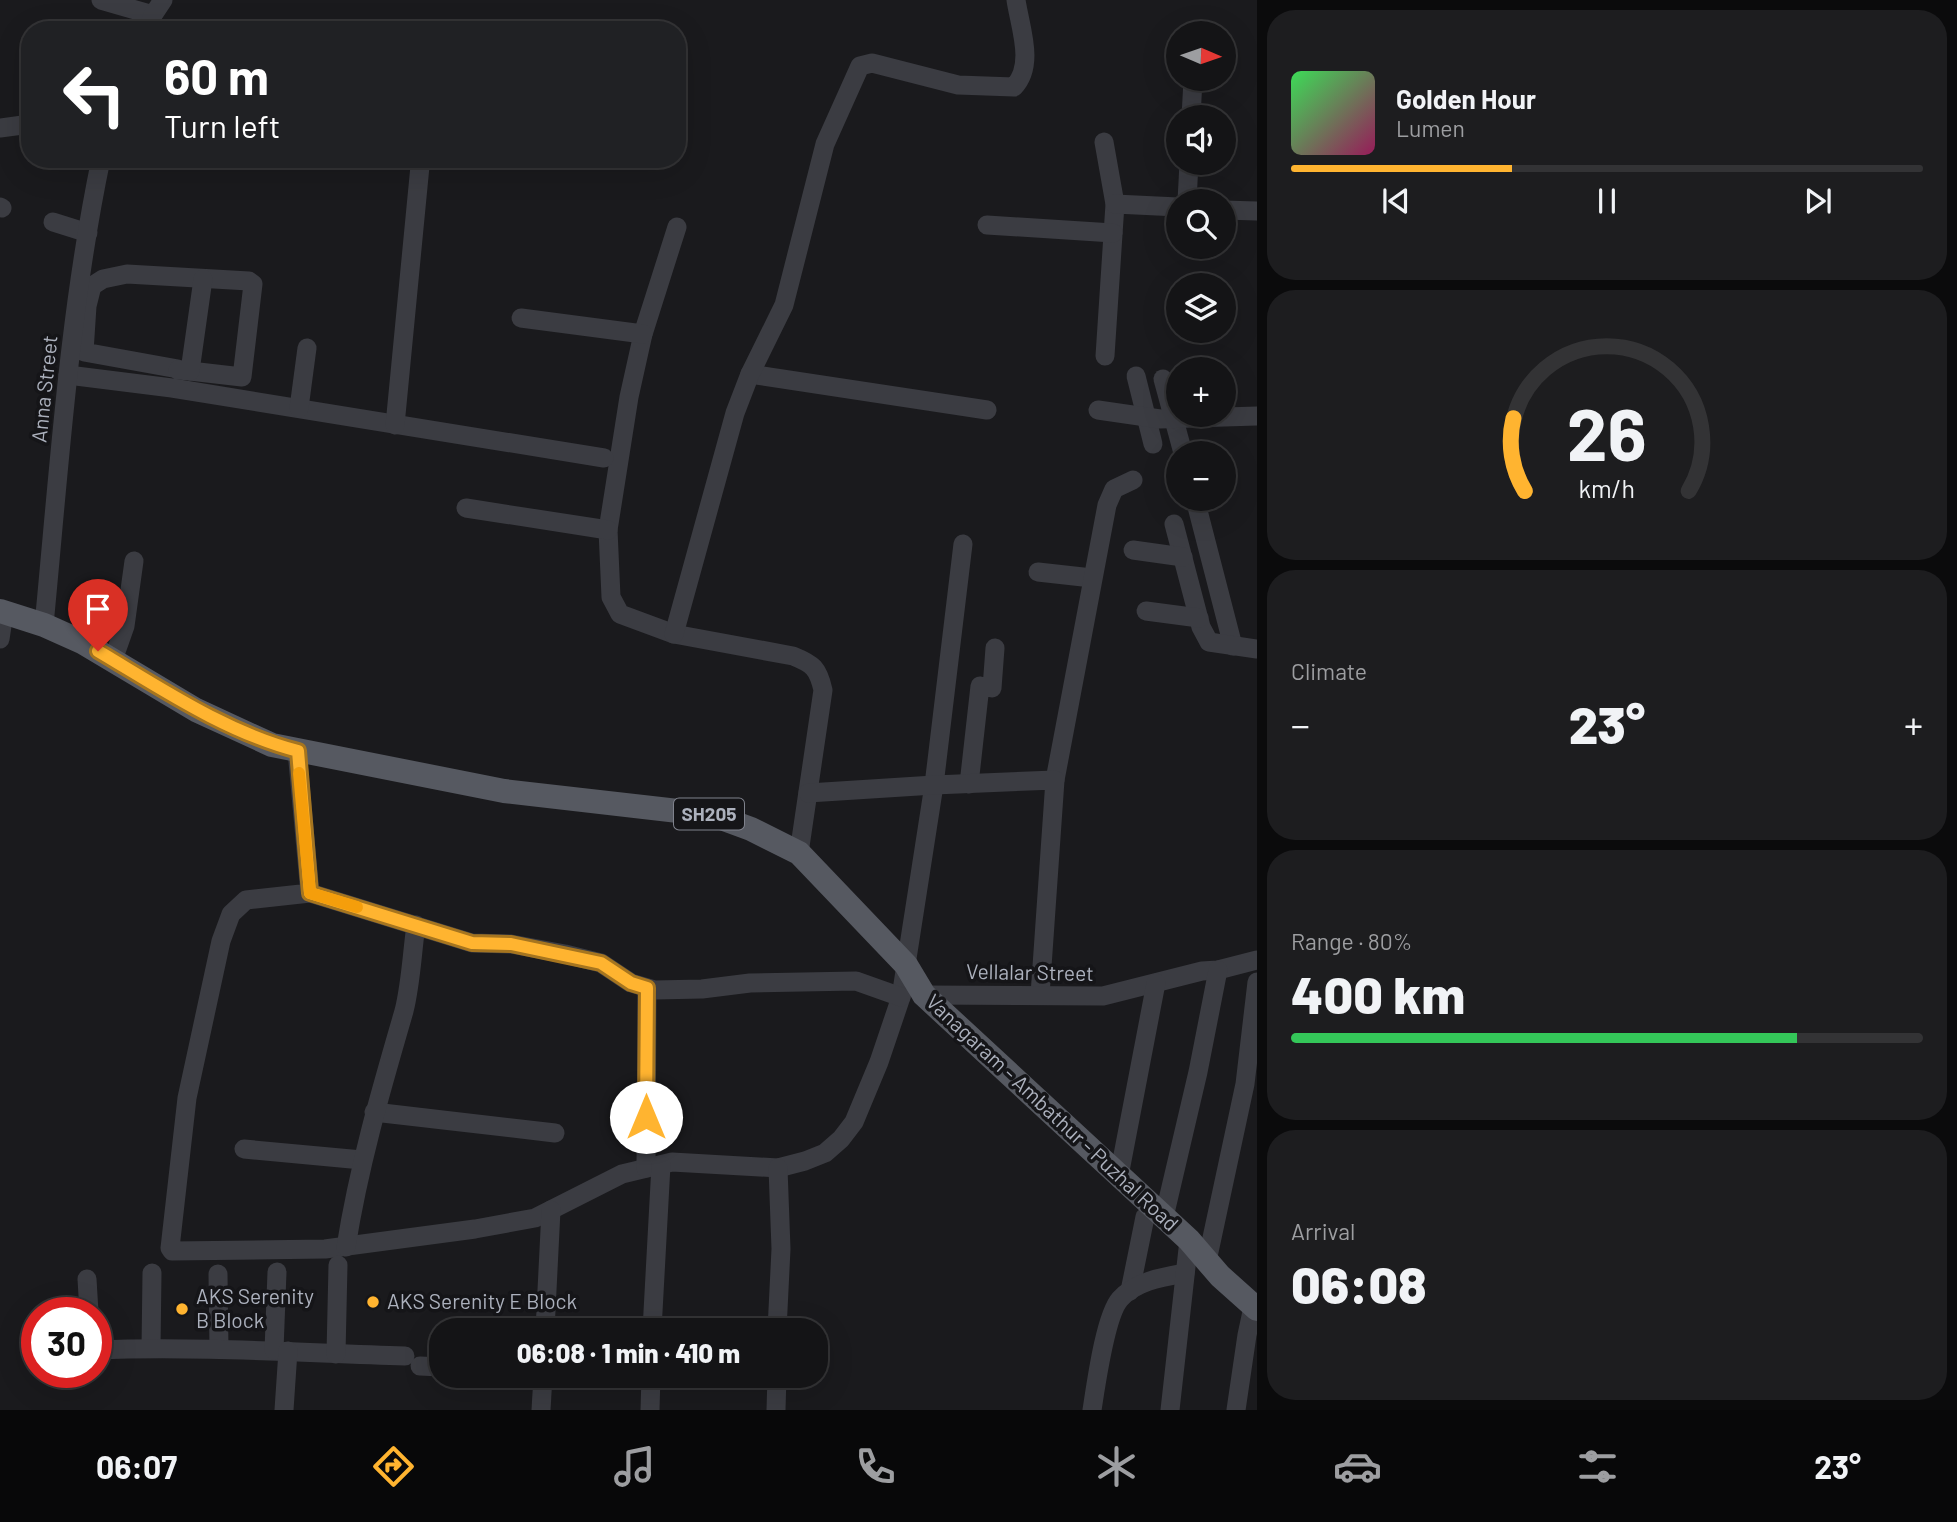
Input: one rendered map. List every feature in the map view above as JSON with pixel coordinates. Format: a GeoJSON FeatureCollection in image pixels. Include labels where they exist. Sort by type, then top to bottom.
{"type":"FeatureCollection","features":[{"type":"Feature","properties":{"kind":"main road","name":"Vanagaram - Ambathur - Puzhal Road"},"geometry":{"type":"LineString","coordinates":[[2,612],[44,625],[82,642],[196,710],[272,745],[504,791],[713,815],[751,829],[799,853],[906,965],[913,996],[1119,1176],[1155,1217],[1189,1240],[1196,1267],[1255,1308]]}},
{"type":"Feature","properties":{"kind":"street"},"geometry":{"type":"LineString","coordinates":[[101,0],[155,15]]}},
{"type":"Feature","properties":{"kind":"street"},"geometry":{"type":"LineString","coordinates":[[674,634],[735,413],[750,374],[784,305],[825,144],[859,66],[872,63],[958,85],[1014,87],[1023,78],[1026,62],[1016,0]]}},
{"type":"Feature","properties":{"kind":"street"},"geometry":{"type":"LineString","coordinates":[[0,128],[21,125]]}},
{"type":"Feature","properties":{"kind":"street"},"geometry":{"type":"LineString","coordinates":[[1104,142],[1115,204],[1105,356]]}},
{"type":"Feature","properties":{"kind":"street","name":"Anna Street"},"geometry":{"type":"LineString","coordinates":[[44,625],[68,375],[88,233],[100,168]]}},
{"type":"Feature","properties":{"kind":"street"},"geometry":{"type":"LineString","coordinates":[[395,425],[420,168]]}},
{"type":"Feature","properties":{"kind":"street"},"geometry":{"type":"LineString","coordinates":[[1115,204],[1166,206]]}},
{"type":"Feature","properties":{"kind":"street"},"geometry":{"type":"LineString","coordinates":[[1236,211],[1257,212]]}},
{"type":"Feature","properties":{"kind":"street"},"geometry":{"type":"LineString","coordinates":[[53,222],[88,233]]}},
{"type":"Feature","properties":{"kind":"street"},"geometry":{"type":"LineString","coordinates":[[987,225],[1113,233]]}},
{"type":"Feature","properties":{"kind":"street"},"geometry":{"type":"LineString","coordinates":[[677,227],[643,334],[629,397],[608,530],[611,597],[621,614],[674,634],[793,656],[811,663],[820,677],[823,690],[799,853]]}},
{"type":"Feature","properties":{"kind":"street"},"geometry":{"type":"LineString","coordinates":[[68,375],[181,376],[242,377],[253,284],[249,281],[127,274],[103,279],[92,286],[87,306],[84,352],[181,376],[299,408],[604,458]]}},
{"type":"Feature","properties":{"kind":"street"},"geometry":{"type":"LineString","coordinates":[[181,376],[203,279]]}},
{"type":"Feature","properties":{"kind":"street"},"geometry":{"type":"LineString","coordinates":[[521,318],[643,334]]}},
{"type":"Feature","properties":{"kind":"street"},"geometry":{"type":"LineString","coordinates":[[299,408],[307,348]]}},
{"type":"Feature","properties":{"kind":"street"},"geometry":{"type":"LineString","coordinates":[[750,374],[987,410]]}},
{"type":"Feature","properties":{"kind":"street"},"geometry":{"type":"LineString","coordinates":[[1136,376],[1153,444]]}},
{"type":"Feature","properties":{"kind":"street"},"geometry":{"type":"LineString","coordinates":[[1164,379],[1166,387]]}},
{"type":"Feature","properties":{"kind":"street"},"geometry":{"type":"LineString","coordinates":[[1098,410],[1166,418]]}},
{"type":"Feature","properties":{"kind":"street"},"geometry":{"type":"LineString","coordinates":[[1236,417],[1257,416]]}},
{"type":"Feature","properties":{"kind":"street"},"geometry":{"type":"LineString","coordinates":[[1040,995],[1055,780],[1105,514],[1114,489],[1133,480]]}},
{"type":"Feature","properties":{"kind":"street"},"geometry":{"type":"LineString","coordinates":[[466,508],[608,530]]}},
{"type":"Feature","properties":{"kind":"street"},"geometry":{"type":"LineString","coordinates":[[1198,511],[1233,646]]}},
{"type":"Feature","properties":{"kind":"street"},"geometry":{"type":"LineString","coordinates":[[1174,524],[1199,618],[1209,642],[1257,649]]}},
{"type":"Feature","properties":{"kind":"street"},"geometry":{"type":"LineString","coordinates":[[906,965],[934,785],[963,544]]}},
{"type":"Feature","properties":{"kind":"street"},"geometry":{"type":"LineString","coordinates":[[1133,550],[1184,557]]}},
{"type":"Feature","properties":{"kind":"street"},"geometry":{"type":"LineString","coordinates":[[113,660],[125,626],[134,561]]}},
{"type":"Feature","properties":{"kind":"street"},"geometry":{"type":"LineString","coordinates":[[1038,572],[1092,579]]}},
{"type":"Feature","properties":{"kind":"street"},"geometry":{"type":"LineString","coordinates":[[1146,611],[1199,618]]}},
{"type":"Feature","properties":{"kind":"street"},"geometry":{"type":"LineString","coordinates":[[0,639],[2,612]]}},
{"type":"Feature","properties":{"kind":"street"},"geometry":{"type":"LineString","coordinates":[[969,784],[980,687],[992,688],[995,649]]}},
{"type":"Feature","properties":{"kind":"street"},"geometry":{"type":"LineString","coordinates":[[298,751],[310,893]]}},
{"type":"Feature","properties":{"kind":"street"},"geometry":{"type":"LineString","coordinates":[[808,793],[1055,780]]}},
{"type":"Feature","properties":{"kind":"street"},"geometry":{"type":"LineString","coordinates":[[652,1318],[653,1167],[647,988],[631,983],[601,963],[511,944],[472,943],[310,893],[246,900],[231,914],[221,941],[187,1098],[170,1248],[176,1253],[342,1256],[535,1218],[622,1174],[653,1167],[672,1162],[778,1168],[805,1161],[825,1153],[855,1122],[879,1062],[913,996]]}},
{"type":"Feature","properties":{"kind":"street"},"geometry":{"type":"LineString","coordinates":[[336,1354],[342,1256],[374,1112],[404,1011],[416,925]]}},
{"type":"Feature","properties":{"kind":"street","name":"Vellalar Street"},"geometry":{"type":"LineString","coordinates":[[647,988],[702,989],[750,983],[856,981],[913,996],[1103,996],[1257,960]]}},
{"type":"Feature","properties":{"kind":"street"},"geometry":{"type":"LineString","coordinates":[[1130,1291],[1198,1072],[1218,970]]}},
{"type":"Feature","properties":{"kind":"street"},"geometry":{"type":"LineString","coordinates":[[1170,1410],[1196,1267],[1245,1084],[1257,982]]}},
{"type":"Feature","properties":{"kind":"street"},"geometry":{"type":"LineString","coordinates":[[1119,1176],[1156,983]]}},
{"type":"Feature","properties":{"kind":"street"},"geometry":{"type":"LineString","coordinates":[[374,1112],[555,1133]]}},
{"type":"Feature","properties":{"kind":"street"},"geometry":{"type":"LineString","coordinates":[[244,1149],[362,1160]]}},
{"type":"Feature","properties":{"kind":"street"},"geometry":{"type":"LineString","coordinates":[[778,1168],[781,1249],[778,1318]]}},
{"type":"Feature","properties":{"kind":"street"},"geometry":{"type":"LineString","coordinates":[[546,1318],[551,1210]]}},
{"type":"Feature","properties":{"kind":"street"},"geometry":{"type":"LineString","coordinates":[[1091,1410],[1115,1306],[1130,1291],[1160,1277],[1196,1267]]}},
{"type":"Feature","properties":{"kind":"street"},"geometry":{"type":"LineString","coordinates":[[277,1272],[284,1410]]}},
{"type":"Feature","properties":{"kind":"street"},"geometry":{"type":"LineString","coordinates":[[151,1348],[152,1273]]}},
{"type":"Feature","properties":{"kind":"street"},"geometry":{"type":"LineString","coordinates":[[218,1274],[219,1349]]}},
{"type":"Feature","properties":{"kind":"street"},"geometry":{"type":"LineString","coordinates":[[87,1279],[88,1297]]}},
{"type":"Feature","properties":{"kind":"street"},"geometry":{"type":"LineString","coordinates":[[1236,1410],[1247,1335],[1255,1308]]}},
{"type":"Feature","properties":{"kind":"street"},"geometry":{"type":"LineString","coordinates":[[112,1349],[281,1350],[429,1365]]}},
{"type":"Feature","properties":{"kind":"street"},"geometry":{"type":"LineString","coordinates":[[541,1410],[542,1388]]}},
{"type":"Feature","properties":{"kind":"street"},"geometry":{"type":"LineString","coordinates":[[650,1410],[651,1388]]}},
{"type":"Feature","properties":{"kind":"street"},"geometry":{"type":"LineString","coordinates":[[776,1410],[777,1388]]}},
{"type":"Feature","properties":{"kind":"slow traffic"},"geometry":{"type":"LineString","coordinates":[[299,773],[310,893],[357,907]]}},
{"type":"Feature","properties":{"kind":"place","name":"AKS Serenity E Block"},"geometry":{"type":"Point","coordinates":[373,1302]}},
{"type":"Feature","properties":{"kind":"place","name":"AKS Serenity B Block"},"geometry":{"type":"Point","coordinates":[182,1309]}},
{"type":"Feature","properties":{"kind":"route"},"geometry":{"type":"LineString","coordinates":[[98,651],[196,710],[272,745],[298,751],[310,893],[472,943],[511,944],[601,963],[631,983],[647,988],[646,1117]]}}]}
